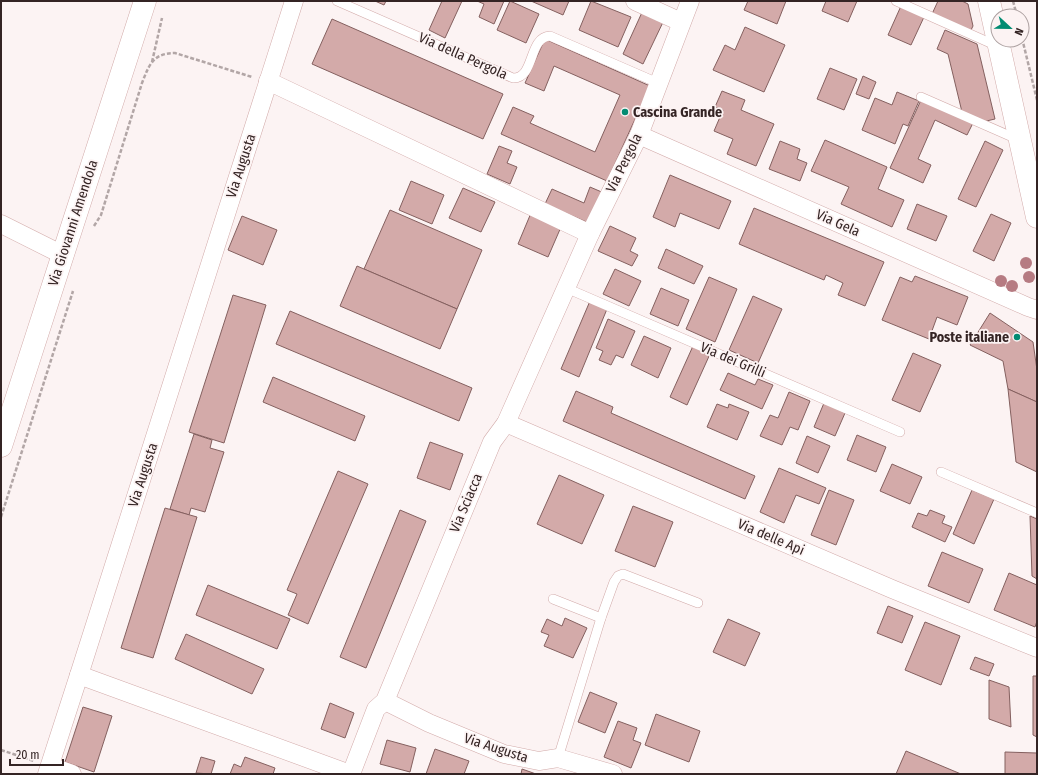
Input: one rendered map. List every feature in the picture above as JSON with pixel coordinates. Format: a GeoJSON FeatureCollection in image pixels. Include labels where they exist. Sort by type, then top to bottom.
{"type":"FeatureCollection","features":[{"type":"Feature","properties":{"kind":"main road","name":"Via Giovanni Amendola"},"geometry":{"type":"LineString","coordinates":[[1,446],[145,1]]}},
{"type":"Feature","properties":{"kind":"main road"},"geometry":{"type":"LineString","coordinates":[[998,48],[1037,217]]}},
{"type":"Feature","properties":{"kind":"street","name":"Via Augusta"},"geometry":{"type":"LineString","coordinates":[[49,770],[294,1]]}},
{"type":"Feature","properties":{"kind":"street"},"geometry":{"type":"LineString","coordinates":[[635,1],[681,22]]}},
{"type":"Feature","properties":{"kind":"street","name":"Via Pergola"},"geometry":{"type":"LineString","coordinates":[[590,234],[639,135],[690,1]]}},
{"type":"Feature","properties":{"kind":"street"},"geometry":{"type":"LineString","coordinates":[[268,81],[590,234]]}},
{"type":"Feature","properties":{"kind":"street","name":"Via Gela"},"geometry":{"type":"LineString","coordinates":[[639,135],[1028,308],[1037,310]]}},
{"type":"Feature","properties":{"kind":"street"},"geometry":{"type":"LineString","coordinates":[[1,224],[66,246]]}},
{"type":"Feature","properties":{"kind":"street","name":"Via Sciacca"},"geometry":{"type":"LineString","coordinates":[[351,774],[376,709],[385,701],[492,442],[506,424],[590,234]]}},
{"type":"Feature","properties":{"kind":"street","name":"Via delle Api"},"geometry":{"type":"LineString","coordinates":[[506,424],[892,589],[1037,648]]}},
{"type":"Feature","properties":{"kind":"street"},"geometry":{"type":"LineString","coordinates":[[79,675],[351,774]]}},
{"type":"Feature","properties":{"kind":"street","name":"Via Augusta"},"geometry":{"type":"LineString","coordinates":[[385,701],[450,733],[504,754],[538,761],[558,758],[613,774]]}},
{"type":"Feature","properties":{"kind":"street"},"geometry":{"type":"LineString","coordinates":[[49,770],[72,774]]}},
{"type":"Feature","properties":{"kind":"lane","name":"Via della Pergola"},"geometry":{"type":"LineString","coordinates":[[337,1],[513,78],[519,77],[524,73],[541,39],[550,36],[658,83]]}},
{"type":"Feature","properties":{"kind":"lane"},"geometry":{"type":"LineString","coordinates":[[896,1],[990,42]]}},
{"type":"Feature","properties":{"kind":"lane"},"geometry":{"type":"LineString","coordinates":[[921,97],[1020,140]]}},
{"type":"Feature","properties":{"kind":"lane","name":"Via dei Grilli"},"geometry":{"type":"LineString","coordinates":[[566,288],[900,432]]}},
{"type":"Feature","properties":{"kind":"lane"},"geometry":{"type":"LineString","coordinates":[[941,472],[1037,513]]}},
{"type":"Feature","properties":{"kind":"lane"},"geometry":{"type":"LineString","coordinates":[[558,758],[601,618],[614,582],[618,576],[623,574],[698,604]]}},
{"type":"Feature","properties":{"kind":"lane"},"geometry":{"type":"LineString","coordinates":[[553,599],[601,618]]}},
{"type":"Feature","properties":{"kind":"path"},"geometry":{"type":"LineString","coordinates":[[152,62],[162,16]]}},
{"type":"Feature","properties":{"kind":"path"},"geometry":{"type":"LineString","coordinates":[[1024,48],[1037,100]]}},
{"type":"Feature","properties":{"kind":"path"},"geometry":{"type":"LineString","coordinates":[[66,246],[91,231],[101,215],[142,83],[156,57],[164,53],[175,53],[268,81]]}},
{"type":"Feature","properties":{"kind":"path"},"geometry":{"type":"LineString","coordinates":[[1,750],[49,770]]}},
{"type":"Feature","properties":{"kind":"building"},"geometry":{"type":"Polygon","coordinates":[[[375,1],[386,1],[384,5],[375,1]]]}},
{"type":"Feature","properties":{"kind":"building"},"geometry":{"type":"Polygon","coordinates":[[[442,1],[462,1],[445,38],[429,30],[442,1]]]}},
{"type":"Feature","properties":{"kind":"building"},"geometry":{"type":"Polygon","coordinates":[[[477,1],[504,1],[494,24],[479,17],[484,4],[477,1]]]}},
{"type":"Feature","properties":{"kind":"building"},"geometry":{"type":"Polygon","coordinates":[[[510,1],[539,14],[526,43],[497,30],[510,1]]]}},
{"type":"Feature","properties":{"kind":"building"},"geometry":{"type":"Polygon","coordinates":[[[531,1],[569,1],[563,15],[531,1]]]}},
{"type":"Feature","properties":{"kind":"building"},"geometry":{"type":"Polygon","coordinates":[[[591,1],[631,17],[618,47],[579,30],[591,1]]]}},
{"type":"Feature","properties":{"kind":"building"},"geometry":{"type":"Polygon","coordinates":[[[748,1],[786,1],[777,24],[744,10],[748,1]]]}},
{"type":"Feature","properties":{"kind":"building"},"geometry":{"type":"Polygon","coordinates":[[[826,1],[857,1],[848,22],[822,11],[826,1]]]}},
{"type":"Feature","properties":{"kind":"building"},"geometry":{"type":"Polygon","coordinates":[[[938,1],[962,1],[968,4],[973,26],[970,32],[932,14],[938,1]]]}},
{"type":"Feature","properties":{"kind":"building"},"geometry":{"type":"Polygon","coordinates":[[[901,6],[924,17],[911,45],[888,35],[901,6]]]}},
{"type":"Feature","properties":{"kind":"building"},"geometry":{"type":"Polygon","coordinates":[[[644,8],[665,18],[643,64],[623,54],[644,8]]]}},
{"type":"Feature","properties":{"kind":"building"},"geometry":{"type":"Polygon","coordinates":[[[332,19],[503,94],[483,139],[312,64],[332,19]]]}},
{"type":"Feature","properties":{"kind":"building"},"geometry":{"type":"Polygon","coordinates":[[[745,27],[785,45],[764,92],[713,70],[725,45],[735,50],[745,27]]]}},
{"type":"Feature","properties":{"kind":"building"},"geometry":{"type":"Polygon","coordinates":[[[945,30],[977,44],[995,119],[982,122],[962,112],[948,54],[937,49],[945,30]]]}},
{"type":"Feature","properties":{"kind":"building","name":"Cascina Grande"},"geometry":{"type":"Polygon","coordinates":[[[545,39],[650,86],[607,181],[501,134],[513,107],[534,116],[530,123],[595,152],[620,95],[554,66],[544,91],[525,83],[545,39]]]}},
{"type":"Feature","properties":{"kind":"building"},"geometry":{"type":"Polygon","coordinates":[[[830,68],[857,79],[844,110],[817,99],[830,68]]]}},
{"type":"Feature","properties":{"kind":"building"},"geometry":{"type":"Polygon","coordinates":[[[863,76],[876,82],[869,99],[856,94],[863,76]]]}},
{"type":"Feature","properties":{"kind":"building"},"geometry":{"type":"Polygon","coordinates":[[[722,91],[745,100],[741,110],[774,124],[756,166],[727,154],[733,139],[714,131],[723,110],[715,107],[722,91]]]}},
{"type":"Feature","properties":{"kind":"building"},"geometry":{"type":"Polygon","coordinates":[[[897,92],[919,101],[908,126],[903,124],[895,144],[862,130],[875,98],[892,105],[897,92]]]}},
{"type":"Feature","properties":{"kind":"building"},"geometry":{"type":"Polygon","coordinates":[[[921,100],[973,123],[967,135],[935,120],[918,159],[931,165],[923,183],[890,168],[921,100]]]}},
{"type":"Feature","properties":{"kind":"building"},"geometry":{"type":"Polygon","coordinates":[[[825,140],[887,167],[878,189],[904,200],[892,227],[841,204],[849,187],[811,171],[825,140]]]}},
{"type":"Feature","properties":{"kind":"building"},"geometry":{"type":"Polygon","coordinates":[[[780,141],[800,149],[797,159],[807,163],[800,181],[769,169],[780,141]]]}},
{"type":"Feature","properties":{"kind":"building"},"geometry":{"type":"Polygon","coordinates":[[[985,141],[1003,150],[976,207],[958,199],[985,141]]]}},
{"type":"Feature","properties":{"kind":"building"},"geometry":{"type":"Polygon","coordinates":[[[499,146],[512,151],[507,163],[517,167],[510,184],[487,174],[499,146]]]}},
{"type":"Feature","properties":{"kind":"building"},"geometry":{"type":"Polygon","coordinates":[[[670,175],[731,201],[719,229],[680,213],[675,227],[653,217],[670,175]]]}},
{"type":"Feature","properties":{"kind":"building"},"geometry":{"type":"Polygon","coordinates":[[[411,181],[444,195],[432,224],[399,210],[411,181]]]}},
{"type":"Feature","properties":{"kind":"building"},"geometry":{"type":"Polygon","coordinates":[[[590,187],[604,193],[591,224],[545,204],[552,189],[584,203],[590,187]]]}},
{"type":"Feature","properties":{"kind":"building"},"geometry":{"type":"Polygon","coordinates":[[[463,188],[495,202],[481,232],[449,218],[463,188]]]}},
{"type":"Feature","properties":{"kind":"building"},"geometry":{"type":"Polygon","coordinates":[[[917,204],[947,216],[936,241],[907,229],[917,204]]]}},
{"type":"Feature","properties":{"kind":"building"},"geometry":{"type":"Polygon","coordinates":[[[754,208],[884,262],[865,306],[838,295],[843,283],[826,275],[824,280],[739,244],[754,208]]]}},
{"type":"Feature","properties":{"kind":"building"},"geometry":{"type":"Polygon","coordinates":[[[390,210],[482,250],[457,309],[364,269],[390,210]]]}},
{"type":"Feature","properties":{"kind":"building"},"geometry":{"type":"Polygon","coordinates":[[[531,213],[561,227],[548,257],[518,244],[531,213]]]}},
{"type":"Feature","properties":{"kind":"building"},"geometry":{"type":"Polygon","coordinates":[[[991,214],[1011,223],[994,261],[973,251],[991,214]]]}},
{"type":"Feature","properties":{"kind":"building"},"geometry":{"type":"Polygon","coordinates":[[[242,216],[277,230],[263,265],[228,250],[242,216]]]}},
{"type":"Feature","properties":{"kind":"building"},"geometry":{"type":"Polygon","coordinates":[[[610,226],[636,238],[630,251],[638,255],[632,266],[598,251],[610,226]]]}},
{"type":"Feature","properties":{"kind":"building"},"geometry":{"type":"Polygon","coordinates":[[[666,249],[703,266],[694,284],[658,268],[666,249]]]}},
{"type":"Feature","properties":{"kind":"building"},"geometry":{"type":"Polygon","coordinates":[[[357,266],[457,309],[440,349],[340,306],[357,266]]]}},
{"type":"Feature","properties":{"kind":"building"},"geometry":{"type":"Polygon","coordinates":[[[615,269],[641,281],[629,306],[603,294],[615,269]]]}},
{"type":"Feature","properties":{"kind":"building"},"geometry":{"type":"Polygon","coordinates":[[[915,276],[968,297],[957,325],[937,317],[929,339],[882,320],[900,277],[912,282],[915,276]]]}},
{"type":"Feature","properties":{"kind":"building"},"geometry":{"type":"Polygon","coordinates":[[[709,277],[737,289],[715,342],[686,329],[709,277]]]}},
{"type":"Feature","properties":{"kind":"building"},"geometry":{"type":"Polygon","coordinates":[[[661,288],[689,300],[678,326],[650,314],[661,288]]]}},
{"type":"Feature","properties":{"kind":"building"},"geometry":{"type":"Polygon","coordinates":[[[233,295],[266,305],[224,443],[189,432],[233,295]]]}},
{"type":"Feature","properties":{"kind":"building"},"geometry":{"type":"Polygon","coordinates":[[[753,296],[782,309],[758,363],[729,350],[753,296]]]}},
{"type":"Feature","properties":{"kind":"building"},"geometry":{"type":"Polygon","coordinates":[[[590,301],[607,309],[579,377],[561,369],[590,301]]]}},
{"type":"Feature","properties":{"kind":"building"},"geometry":{"type":"Polygon","coordinates":[[[290,311],[472,388],[459,421],[276,344],[290,311]]]}},
{"type":"Feature","properties":{"kind":"building"},"geometry":{"type":"Polygon","coordinates":[[[990,313],[1033,342],[1037,370],[1037,402],[1008,389],[1003,361],[970,345],[990,313]]]}},
{"type":"Feature","properties":{"kind":"building"},"geometry":{"type":"Polygon","coordinates":[[[608,319],[635,331],[623,358],[616,355],[611,365],[599,360],[603,351],[596,348],[608,319]]]}},
{"type":"Feature","properties":{"kind":"building"},"geometry":{"type":"Polygon","coordinates":[[[644,336],[671,348],[658,378],[631,365],[644,336]]]}},
{"type":"Feature","properties":{"kind":"building"},"geometry":{"type":"Polygon","coordinates":[[[693,346],[710,354],[687,405],[670,397],[693,346]]]}},
{"type":"Feature","properties":{"kind":"building"},"geometry":{"type":"Polygon","coordinates":[[[913,353],[941,365],[920,412],[892,400],[913,353]]]}},
{"type":"Feature","properties":{"kind":"building"},"geometry":{"type":"Polygon","coordinates":[[[728,373],[755,385],[758,379],[773,385],[762,409],[720,390],[728,373]]]}},
{"type":"Feature","properties":{"kind":"building"},"geometry":{"type":"Polygon","coordinates":[[[273,377],[365,416],[355,441],[263,402],[273,377]]]}},
{"type":"Feature","properties":{"kind":"building"},"geometry":{"type":"Polygon","coordinates":[[[1008,389],[1037,402],[1037,472],[1016,462],[1008,389]]]}},
{"type":"Feature","properties":{"kind":"building"},"geometry":{"type":"Polygon","coordinates":[[[576,391],[613,407],[611,413],[755,476],[745,499],[563,421],[576,391]]]}},
{"type":"Feature","properties":{"kind":"building"},"geometry":{"type":"Polygon","coordinates":[[[789,392],[810,401],[798,430],[790,427],[782,445],[760,436],[770,415],[778,418],[789,392]]]}},
{"type":"Feature","properties":{"kind":"building"},"geometry":{"type":"Polygon","coordinates":[[[824,403],[845,413],[835,436],[814,427],[824,403]]]}},
{"type":"Feature","properties":{"kind":"building"},"geometry":{"type":"Polygon","coordinates":[[[717,404],[728,408],[729,404],[749,412],[737,440],[707,427],[717,404]]]}},
{"type":"Feature","properties":{"kind":"building"},"geometry":{"type":"Polygon","coordinates":[[[194,434],[212,440],[210,448],[224,452],[205,512],[191,508],[189,515],[170,509],[194,434]]]}},
{"type":"Feature","properties":{"kind":"building"},"geometry":{"type":"Polygon","coordinates":[[[857,435],[886,447],[876,472],[847,460],[857,435]]]}},
{"type":"Feature","properties":{"kind":"building"},"geometry":{"type":"Polygon","coordinates":[[[807,436],[830,446],[818,473],[796,463],[807,436]]]}},
{"type":"Feature","properties":{"kind":"building"},"geometry":{"type":"Polygon","coordinates":[[[430,442],[463,454],[450,490],[417,478],[430,442]]]}},
{"type":"Feature","properties":{"kind":"building"},"geometry":{"type":"Polygon","coordinates":[[[892,464],[922,477],[910,504],[880,491],[892,464]]]}},
{"type":"Feature","properties":{"kind":"building"},"geometry":{"type":"Polygon","coordinates":[[[779,468],[826,488],[819,504],[796,495],[784,523],[760,512],[779,468]]]}},
{"type":"Feature","properties":{"kind":"building"},"geometry":{"type":"Polygon","coordinates":[[[338,471],[368,484],[308,624],[288,615],[297,594],[287,590],[338,471]]]}},
{"type":"Feature","properties":{"kind":"building"},"geometry":{"type":"Polygon","coordinates":[[[559,475],[604,495],[582,544],[537,524],[559,475]]]}},
{"type":"Feature","properties":{"kind":"building"},"geometry":{"type":"Polygon","coordinates":[[[829,490],[854,500],[836,545],[811,535],[829,490]]]}},
{"type":"Feature","properties":{"kind":"building"},"geometry":{"type":"Polygon","coordinates":[[[972,490],[994,499],[974,544],[953,534],[972,490]]]}},
{"type":"Feature","properties":{"kind":"building"},"geometry":{"type":"Polygon","coordinates":[[[633,506],[673,522],[655,567],[615,551],[633,506]]]}},
{"type":"Feature","properties":{"kind":"building"},"geometry":{"type":"Polygon","coordinates":[[[165,508],[197,517],[153,658],[121,648],[165,508]]]}},
{"type":"Feature","properties":{"kind":"building"},"geometry":{"type":"Polygon","coordinates":[[[400,510],[426,521],[366,668],[340,657],[400,510]]]}},
{"type":"Feature","properties":{"kind":"building"},"geometry":{"type":"Polygon","coordinates":[[[930,510],[945,516],[942,523],[952,527],[945,542],[912,527],[918,513],[927,516],[930,510]]]}},
{"type":"Feature","properties":{"kind":"building"},"geometry":{"type":"Polygon","coordinates":[[[1030,516],[1037,519],[1037,579],[1032,576],[1030,516]]]}},
{"type":"Feature","properties":{"kind":"building"},"geometry":{"type":"Polygon","coordinates":[[[942,552],[983,569],[969,603],[928,586],[942,552]]]}},
{"type":"Feature","properties":{"kind":"building"},"geometry":{"type":"Polygon","coordinates":[[[1009,573],[1037,585],[1037,621],[1035,627],[994,610],[1009,573]]]}},
{"type":"Feature","properties":{"kind":"building"},"geometry":{"type":"Polygon","coordinates":[[[208,585],[290,619],[277,649],[196,615],[208,585]]]}},
{"type":"Feature","properties":{"kind":"building"},"geometry":{"type":"Polygon","coordinates":[[[888,606],[913,616],[902,643],[877,633],[888,606]]]}},
{"type":"Feature","properties":{"kind":"building"},"geometry":{"type":"Polygon","coordinates":[[[565,618],[587,628],[573,658],[544,646],[549,635],[541,632],[547,619],[562,626],[565,618]]]}},
{"type":"Feature","properties":{"kind":"building"},"geometry":{"type":"Polygon","coordinates":[[[728,619],[760,633],[745,666],[713,652],[728,619]]]}},
{"type":"Feature","properties":{"kind":"building"},"geometry":{"type":"Polygon","coordinates":[[[925,622],[960,636],[941,685],[905,670],[925,622]]]}},
{"type":"Feature","properties":{"kind":"building"},"geometry":{"type":"Polygon","coordinates":[[[186,634],[264,669],[252,694],[175,659],[186,634]]]}},
{"type":"Feature","properties":{"kind":"building"},"geometry":{"type":"Polygon","coordinates":[[[975,657],[994,664],[989,676],[970,669],[975,657]]]}},
{"type":"Feature","properties":{"kind":"building"},"geometry":{"type":"Polygon","coordinates":[[[1033,676],[1037,676],[1037,737],[1033,735],[1033,676]]]}},
{"type":"Feature","properties":{"kind":"building"},"geometry":{"type":"Polygon","coordinates":[[[989,680],[1009,687],[1011,727],[989,719],[989,680]]]}},
{"type":"Feature","properties":{"kind":"building"},"geometry":{"type":"Polygon","coordinates":[[[590,692],[617,703],[605,733],[578,722],[590,692]]]}},
{"type":"Feature","properties":{"kind":"building"},"geometry":{"type":"Polygon","coordinates":[[[330,703],[354,713],[345,738],[321,729],[330,703]]]}},
{"type":"Feature","properties":{"kind":"building"},"geometry":{"type":"Polygon","coordinates":[[[83,707],[112,716],[94,772],[65,762],[83,707]]]}},
{"type":"Feature","properties":{"kind":"building"},"geometry":{"type":"Polygon","coordinates":[[[656,714],[700,731],[689,762],[645,745],[656,714]]]}},
{"type":"Feature","properties":{"kind":"building"},"geometry":{"type":"Polygon","coordinates":[[[618,721],[637,728],[633,740],[641,743],[631,768],[604,757],[618,721]]]}},
{"type":"Feature","properties":{"kind":"building"},"geometry":{"type":"Polygon","coordinates":[[[387,740],[416,748],[410,772],[380,764],[387,740]]]}},
{"type":"Feature","properties":{"kind":"building"},"geometry":{"type":"Polygon","coordinates":[[[435,749],[469,761],[464,774],[426,774],[435,749]]]}},
{"type":"Feature","properties":{"kind":"building"},"geometry":{"type":"Polygon","coordinates":[[[906,751],[961,774],[896,774],[906,751]]]}},
{"type":"Feature","properties":{"kind":"building"},"geometry":{"type":"Polygon","coordinates":[[[1005,752],[1037,753],[1037,774],[1005,774],[1005,752]]]}},
{"type":"Feature","properties":{"kind":"building"},"geometry":{"type":"Polygon","coordinates":[[[201,757],[215,761],[211,774],[196,773],[201,757]]]}},
{"type":"Feature","properties":{"kind":"building"},"geometry":{"type":"Polygon","coordinates":[[[245,757],[275,768],[273,774],[230,774],[234,764],[241,767],[245,757]]]}},
{"type":"Feature","properties":{"kind":"building"},"geometry":{"type":"Polygon","coordinates":[[[522,769],[536,774],[521,774],[522,769]]]}},
{"type":"Feature","properties":{"kind":"place","name":"Cascina Grande"},"geometry":{"type":"Point","coordinates":[625,112]}},
{"type":"Feature","properties":{"kind":"place","name":"Poste italiane"},"geometry":{"type":"Point","coordinates":[1017,337]}}]}
